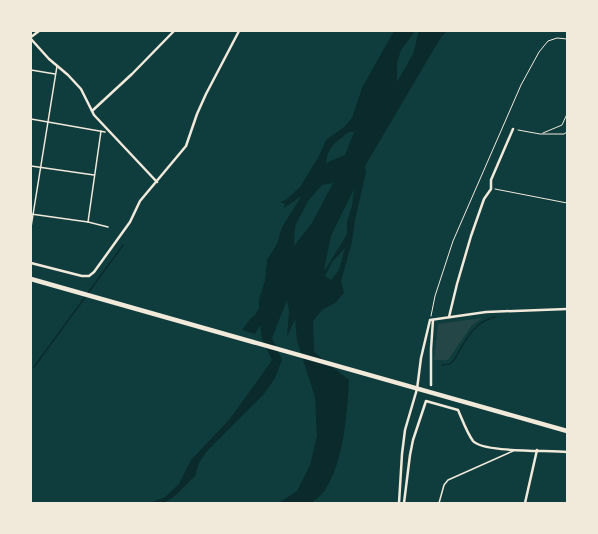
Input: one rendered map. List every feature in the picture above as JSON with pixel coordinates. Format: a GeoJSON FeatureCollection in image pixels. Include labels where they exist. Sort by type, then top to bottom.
{"type":"FeatureCollection","features":[{"type":"Feature","properties":{"kind":"highway"},"geometry":{"type":"LineString","coordinates":[[31,279],[567,431]]}},
{"type":"Feature","properties":{"kind":"street"},"geometry":{"type":"LineString","coordinates":[[39,31],[31,38],[57,66],[81,88],[92,111],[157,182]]}},
{"type":"Feature","properties":{"kind":"street"},"geometry":{"type":"LineString","coordinates":[[92,111],[132,74],[174,31]]}},
{"type":"Feature","properties":{"kind":"street"},"geometry":{"type":"LineString","coordinates":[[31,263],[82,276],[89,276],[94,272],[130,222],[140,201],[186,146],[200,107],[239,31]]}},
{"type":"Feature","properties":{"kind":"street"},"geometry":{"type":"LineString","coordinates":[[449,317],[471,236],[484,199],[491,189],[491,180],[513,129]]}},
{"type":"Feature","properties":{"kind":"street"},"geometry":{"type":"LineString","coordinates":[[431,320],[486,312],[567,309]]}},
{"type":"Feature","properties":{"kind":"street"},"geometry":{"type":"LineString","coordinates":[[431,320],[431,385]]}},
{"type":"Feature","properties":{"kind":"street"},"geometry":{"type":"LineString","coordinates":[[399,503],[404,438],[417,389],[421,358],[431,320]]}},
{"type":"Feature","properties":{"kind":"street"},"geometry":{"type":"LineString","coordinates":[[404,503],[413,440],[426,401],[458,410],[473,440],[478,444],[491,448],[567,452]]}},
{"type":"Feature","properties":{"kind":"street"},"geometry":{"type":"LineString","coordinates":[[525,503],[537,450]]}},
{"type":"Feature","properties":{"kind":"lane"},"geometry":{"type":"LineString","coordinates":[[31,226],[57,66]]}},
{"type":"Feature","properties":{"kind":"lane"},"geometry":{"type":"LineString","coordinates":[[31,70],[55,74]]}},
{"type":"Feature","properties":{"kind":"lane"},"geometry":{"type":"LineString","coordinates":[[31,119],[105,132]]}},
{"type":"Feature","properties":{"kind":"lane"},"geometry":{"type":"LineString","coordinates":[[88,222],[101,131]]}},
{"type":"Feature","properties":{"kind":"lane"},"geometry":{"type":"LineString","coordinates":[[31,166],[94,175]]}},
{"type":"Feature","properties":{"kind":"lane"},"geometry":{"type":"LineString","coordinates":[[32,214],[88,222],[108,227]]}},
{"type":"Feature","properties":{"kind":"lane"},"geometry":{"type":"LineString","coordinates":[[439,503],[444,484],[448,480],[515,450]]}},
{"type":"Feature","properties":{"kind":"path"},"geometry":{"type":"LineString","coordinates":[[431,320],[435,296],[453,240],[520,85],[539,52],[548,42],[557,38],[567,39]]}},
{"type":"Feature","properties":{"kind":"path"},"geometry":{"type":"LineString","coordinates":[[540,134],[562,125],[567,114]]}},
{"type":"Feature","properties":{"kind":"path"},"geometry":{"type":"LineString","coordinates":[[513,129],[540,134],[564,134],[567,132]]}},
{"type":"Feature","properties":{"kind":"path"},"geometry":{"type":"LineString","coordinates":[[491,189],[567,203]]}},
{"type":"Feature","properties":{"kind":"shaded area"},"geometry":{"type":"Polygon","coordinates":[[[394,31],[415,31],[401,50],[397,63],[397,82],[413,54],[419,31],[447,31],[441,37],[365,166],[366,172],[355,220],[352,242],[341,281],[344,293],[335,303],[322,310],[313,321],[314,352],[349,380],[346,422],[340,451],[331,478],[324,492],[311,503],[275,503],[282,501],[297,491],[310,465],[317,436],[315,397],[297,341],[295,319],[287,337],[289,311],[287,300],[272,338],[282,360],[275,378],[264,394],[207,451],[199,463],[195,476],[175,496],[164,503],[150,503],[165,497],[179,484],[191,460],[229,420],[272,360],[262,339],[260,325],[255,334],[242,330],[259,308],[259,299],[265,281],[267,260],[277,244],[282,227],[301,197],[284,208],[285,204],[280,202],[287,199],[300,187],[319,156],[326,140],[344,127],[352,118],[362,88],[394,31]],[[349,132],[331,148],[326,163],[345,155],[354,132],[349,132]],[[333,183],[322,185],[308,201],[295,226],[294,246],[312,223],[333,183]],[[354,189],[331,236],[324,270],[347,234],[347,222],[352,206],[354,189]],[[345,248],[333,261],[325,276],[331,280],[339,270],[345,248]]]}},
{"type":"Feature","properties":{"kind":"shaded area"},"geometry":{"type":"Polygon","coordinates":[[[482,318],[472,325],[448,360],[434,360],[438,324],[482,318]]]}},
{"type":"Feature","properties":{"kind":"waterway"},"geometry":{"type":"LineString","coordinates":[[88,293],[123,245]]}},
{"type":"Feature","properties":{"kind":"waterway"},"geometry":{"type":"LineString","coordinates":[[34,367],[86,296]]}},
{"type":"Feature","properties":{"kind":"waterway"},"geometry":{"type":"LineString","coordinates":[[442,365],[450,364],[454,360],[470,333],[481,323],[496,317]]}}]}
